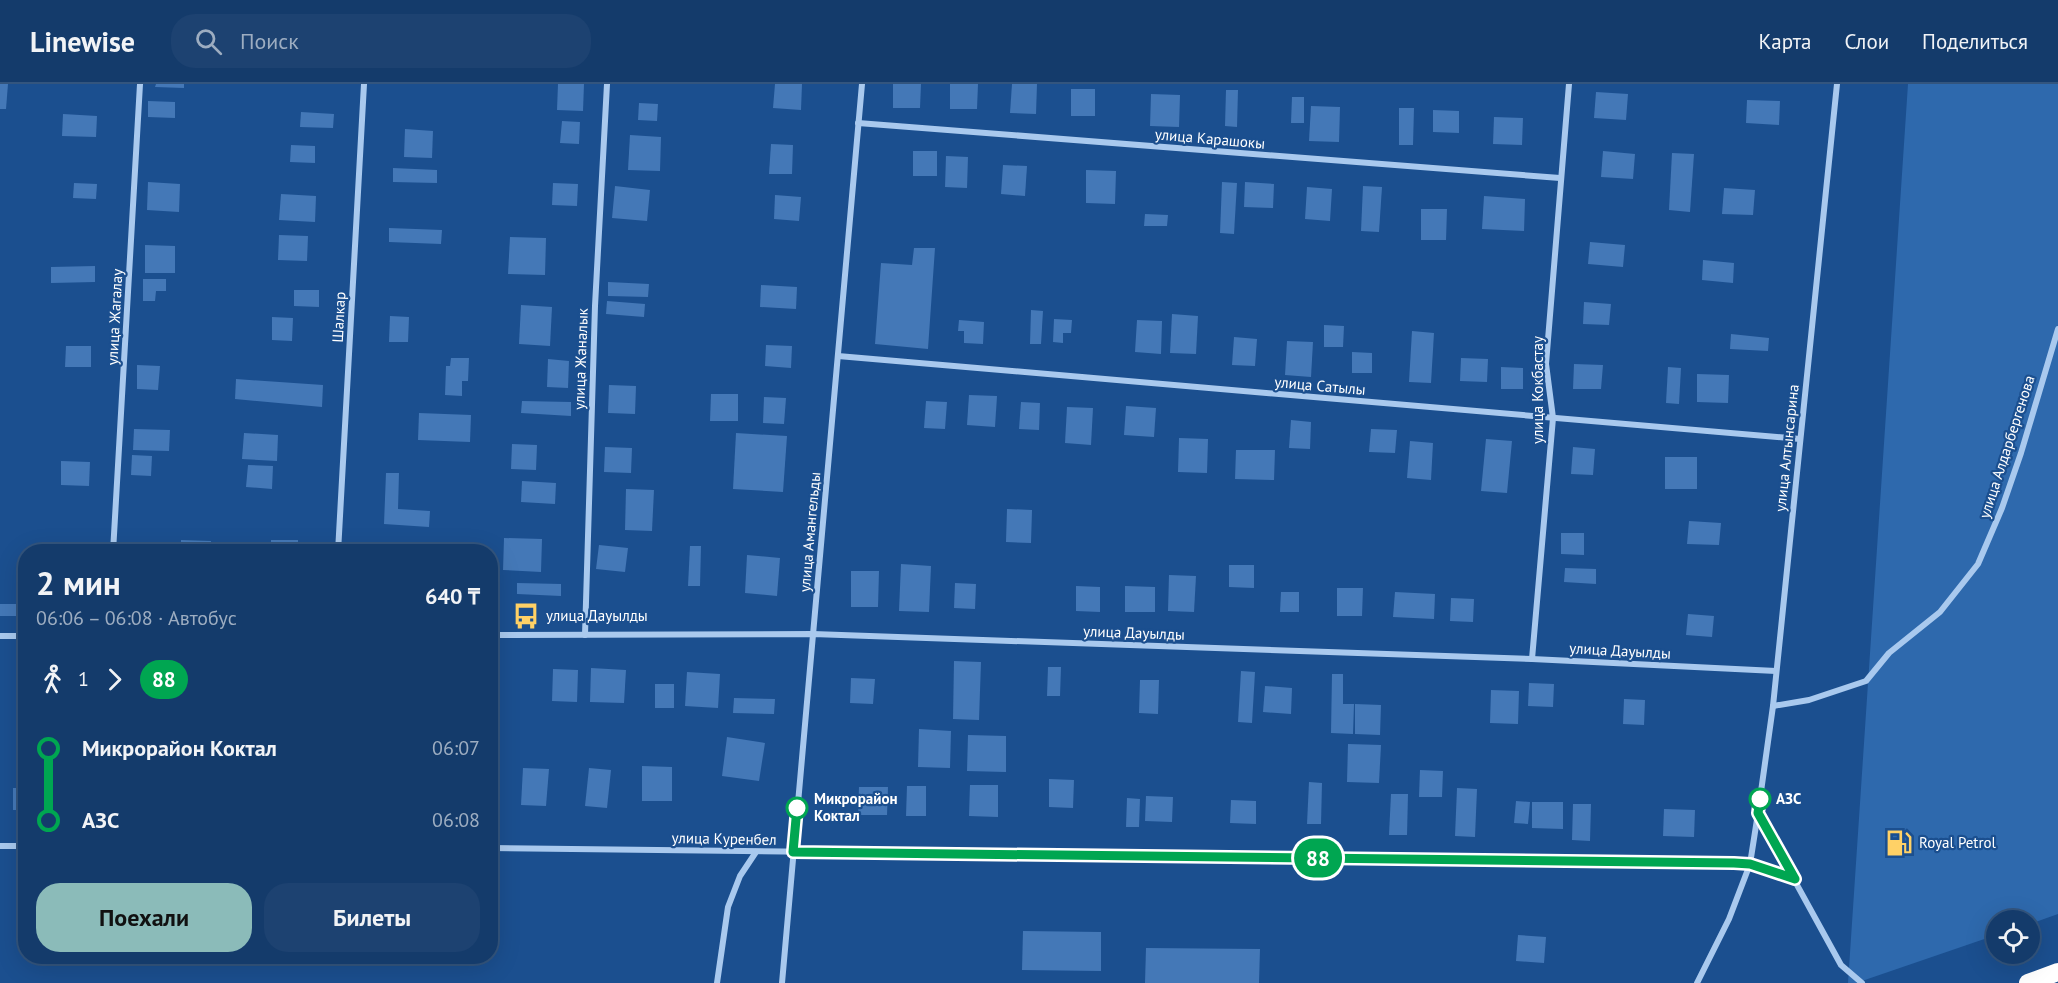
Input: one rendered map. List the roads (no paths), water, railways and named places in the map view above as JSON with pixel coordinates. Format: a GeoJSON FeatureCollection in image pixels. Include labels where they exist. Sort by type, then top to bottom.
{"type":"FeatureCollection","features":[{"type":"Feature","properties":{"kind":"highway"},"geometry":{"type":"LineString","coordinates":[[2028,983],[2058,972]]}},
{"type":"Feature","properties":{"kind":"street","name":"улица Жагалау"},"geometry":{"type":"LineString","coordinates":[[114,544],[140,84]]}},
{"type":"Feature","properties":{"kind":"street","name":"Шалкар"},"geometry":{"type":"LineString","coordinates":[[338,544],[364,84]]}},
{"type":"Feature","properties":{"kind":"street","name":"улица Жаналык"},"geometry":{"type":"LineString","coordinates":[[585,635],[595,306],[607,84]]}},
{"type":"Feature","properties":{"kind":"street","name":"улица Амангельды"},"geometry":{"type":"LineString","coordinates":[[782,983],[862,84]]}},
{"type":"Feature","properties":{"kind":"street","name":"улица Кокбастау"},"geometry":{"type":"LineString","coordinates":[[1532,659],[1553,418],[1546,364],[1569,84]]}},
{"type":"Feature","properties":{"kind":"street","name":"улица Алтынсарина"},"geometry":{"type":"LineString","coordinates":[[1697,983],[1729,919],[1750,864],[1758,813],[1773,706],[1837,84]]}},
{"type":"Feature","properties":{"kind":"street","name":"улица Карашокы"},"geometry":{"type":"LineString","coordinates":[[858,123],[1560,178]]}},
{"type":"Feature","properties":{"kind":"street","name":"улица Алдарбергенова"},"geometry":{"type":"LineString","coordinates":[[1773,706],[1809,700],[1866,681],[1889,653],[1940,612],[1978,564],[2002,508],[2021,453],[2058,329]]}},
{"type":"Feature","properties":{"kind":"street","name":"улица Сатылы"},"geometry":{"type":"LineString","coordinates":[[838,356],[1800,439]]}},
{"type":"Feature","properties":{"kind":"street","name":"улица Дауылды"},"geometry":{"type":"LineString","coordinates":[[498,635],[813,634],[1532,659],[1776,671]]}},
{"type":"Feature","properties":{"kind":"street"},"geometry":{"type":"LineString","coordinates":[[0,636],[18,636]]}},
{"type":"Feature","properties":{"kind":"street"},"geometry":{"type":"LineString","coordinates":[[1758,813],[1841,965],[1862,983]]}},
{"type":"Feature","properties":{"kind":"street"},"geometry":{"type":"LineString","coordinates":[[0,846],[18,846]]}},
{"type":"Feature","properties":{"kind":"street","name":"улица Куренбел"},"geometry":{"type":"LineString","coordinates":[[498,848],[1750,864],[1795,879]]}},
{"type":"Feature","properties":{"kind":"street"},"geometry":{"type":"LineString","coordinates":[[717,983],[728,907],[740,876],[756,852]]}},
{"type":"Feature","properties":{"kind":"place","name":"улица Дауылды"},"geometry":{"type":"Point","coordinates":[526,616]}},
{"type":"Feature","properties":{"kind":"place","name":"АЗС"},"geometry":{"type":"Point","coordinates":[1760,799]}},
{"type":"Feature","properties":{"kind":"place","name":"Микрорайон Коктал"},"geometry":{"type":"Point","coordinates":[797,808]}},
{"type":"Feature","properties":{"kind":"place","name":"Royal Petrol"},"geometry":{"type":"Point","coordinates":[1899,843]}}]}
